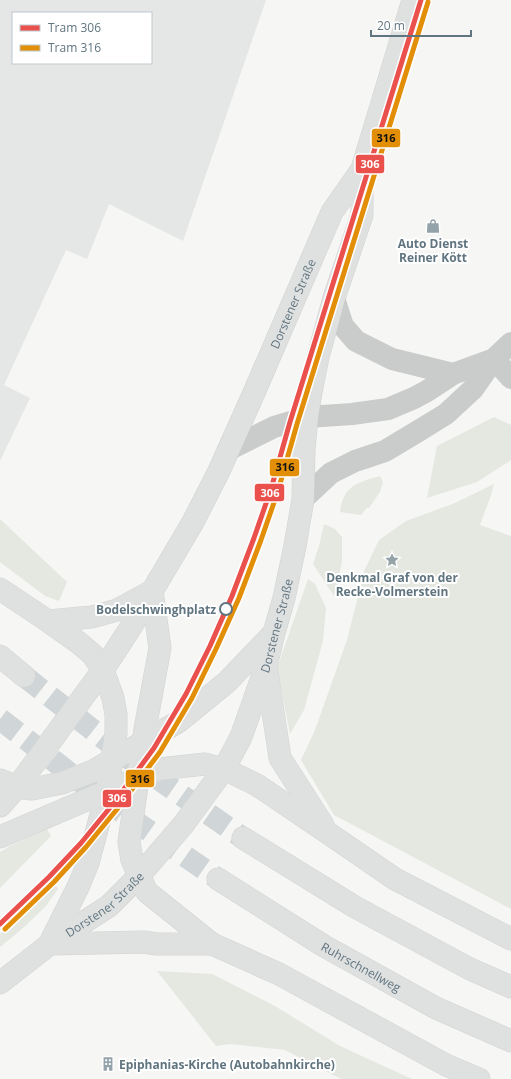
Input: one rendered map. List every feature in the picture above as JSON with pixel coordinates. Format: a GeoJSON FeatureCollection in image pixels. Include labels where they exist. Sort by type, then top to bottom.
{"type":"FeatureCollection","features":[{"type":"Feature","properties":{"kind":"main road","name":"Dorstener Straße"},"geometry":{"type":"LineString","coordinates":[[0,983],[50,944],[109,906],[139,876],[184,826],[224,769],[241,737],[266,666],[284,598],[295,546],[302,499],[306,417],[318,357],[334,298],[362,215],[362,169],[413,0]]}},
{"type":"Feature","properties":{"kind":"main road","name":"Dorstener Straße"},"geometry":{"type":"LineString","coordinates":[[0,806],[8,783],[103,670],[193,522],[219,471],[332,212],[362,169]]}},
{"type":"Feature","properties":{"kind":"main road"},"geometry":{"type":"LineString","coordinates":[[0,589],[48,621],[93,655],[103,670],[113,698],[116,714],[116,733],[107,792],[88,863],[50,944],[143,942],[157,944],[212,944]]}},
{"type":"Feature","properties":{"kind":"main road"},"geometry":{"type":"LineString","coordinates":[[48,621],[92,617],[117,610],[152,591],[160,648],[143,742],[129,842],[132,860],[147,892],[212,944],[279,974],[446,1065],[480,1079]]}},
{"type":"Feature","properties":{"kind":"main road"},"geometry":{"type":"LineString","coordinates":[[8,783],[32,789],[62,783],[93,771],[178,722],[227,682],[274,633]]}},
{"type":"Feature","properties":{"kind":"main road"},"geometry":{"type":"LineString","coordinates":[[0,656],[24,676]]}},
{"type":"Feature","properties":{"kind":"main road"},"geometry":{"type":"LineString","coordinates":[[266,666],[280,758],[328,832]]}},
{"type":"Feature","properties":{"kind":"main road"},"geometry":{"type":"LineString","coordinates":[[0,837],[159,769],[205,764],[224,769],[257,785],[395,879],[511,938]]}},
{"type":"Feature","properties":{"kind":"main road"},"geometry":{"type":"LineString","coordinates":[[243,838],[355,907],[470,969],[511,987]]}},
{"type":"Feature","properties":{"kind":"main road","name":"Ruhrschnellweg"},"geometry":{"type":"LineString","coordinates":[[218,879],[324,946],[436,1008],[511,1041]]}},
{"type":"Feature","properties":{"kind":"street"},"geometry":{"type":"LineString","coordinates":[[334,298],[343,326],[356,342],[392,359],[453,374]]}},
{"type":"Feature","properties":{"kind":"street"},"geometry":{"type":"LineString","coordinates":[[302,499],[331,473],[355,461],[385,451],[446,414],[473,389],[494,359],[511,343]]}},
{"type":"Feature","properties":{"kind":"street"},"geometry":{"type":"LineString","coordinates":[[228,450],[274,427],[306,417],[352,414],[388,409],[414,398],[453,374],[494,359]]}},
{"type":"Feature","properties":{"kind":"street"},"geometry":{"type":"LineString","coordinates":[[494,359],[511,378]]}},
{"type":"Feature","properties":{"kind":"shaded area"},"geometry":{"type":"Polygon","coordinates":[[[0,0],[266,0],[183,241],[109,204],[87,259],[66,250],[4,385],[30,398],[0,461],[0,0]]]}},
{"type":"Feature","properties":{"kind":"shaded area"},"geometry":{"type":"Polygon","coordinates":[[[494,417],[511,425],[511,460],[477,482],[427,498],[437,446],[494,417]]]}},
{"type":"Feature","properties":{"kind":"shaded area"},"geometry":{"type":"Polygon","coordinates":[[[380,476],[383,482],[380,492],[369,508],[367,508],[361,515],[340,512],[342,502],[349,490],[362,482],[380,476]]]}},
{"type":"Feature","properties":{"kind":"shaded area"},"geometry":{"type":"Polygon","coordinates":[[[494,484],[480,525],[511,536],[511,909],[334,815],[301,760],[315,730],[347,640],[365,569],[379,540],[406,521],[455,503],[494,484]]]}},
{"type":"Feature","properties":{"kind":"shaded area"},"geometry":{"type":"Polygon","coordinates":[[[0,519],[67,582],[59,601],[45,596],[0,562],[0,519]]]}},
{"type":"Feature","properties":{"kind":"shaded area"},"geometry":{"type":"Polygon","coordinates":[[[324,524],[335,529],[342,537],[342,562],[334,596],[313,564],[324,524]]]}},
{"type":"Feature","properties":{"kind":"shaded area"},"geometry":{"type":"Polygon","coordinates":[[[308,579],[315,584],[326,608],[323,641],[304,710],[290,734],[277,668],[308,579]]]}},
{"type":"Feature","properties":{"kind":"shaded area"},"geometry":{"type":"Polygon","coordinates":[[[47,829],[51,836],[0,888],[0,852],[47,829]]]}},
{"type":"Feature","properties":{"kind":"shaded area"},"geometry":{"type":"Polygon","coordinates":[[[54,883],[58,889],[46,906],[22,929],[0,947],[0,934],[54,883]]]}},
{"type":"Feature","properties":{"kind":"shaded area"},"geometry":{"type":"Polygon","coordinates":[[[157,971],[212,974],[275,1006],[340,1046],[412,1079],[341,1079],[285,1050],[231,1044],[216,1046],[157,971]]]}},
{"type":"Feature","properties":{"kind":"tunnel"},"geometry":{"type":"LineString","coordinates":[[24,676],[131,760],[243,838]]}},
{"type":"Feature","properties":{"kind":"tunnel"},"geometry":{"type":"LineString","coordinates":[[0,719],[103,799],[218,879]]}},
{"type":"Feature","properties":{"kind":"tram line","name":"306"},"geometry":{"type":"LineString","coordinates":[[0,924],[49,877],[81,843],[113,804],[154,748],[186,694],[210,646],[232,596],[271,489],[290,422],[421,0]]}},
{"type":"Feature","properties":{"kind":"tram line","name":"316"},"geometry":{"type":"LineString","coordinates":[[5,929],[54,882],[86,847],[118,808],[160,752],[192,698],[216,649],[239,598],[278,491],[297,424],[428,2]]}},
{"type":"Feature","properties":{"kind":"place","name":"Auto Dienst Reiner Kött"},"geometry":{"type":"Point","coordinates":[433,226]}},
{"type":"Feature","properties":{"kind":"place","name":"Denkmal Graf von der Recke-Volmerstein"},"geometry":{"type":"Point","coordinates":[392,560]}},
{"type":"Feature","properties":{"kind":"place","name":"Bodelschwinghplatz"},"geometry":{"type":"Point","coordinates":[226,609]}},
{"type":"Feature","properties":{"kind":"place","name":"Epiphanias-Kirche (Autobahnkirche)"},"geometry":{"type":"Point","coordinates":[108,1064]}}]}
